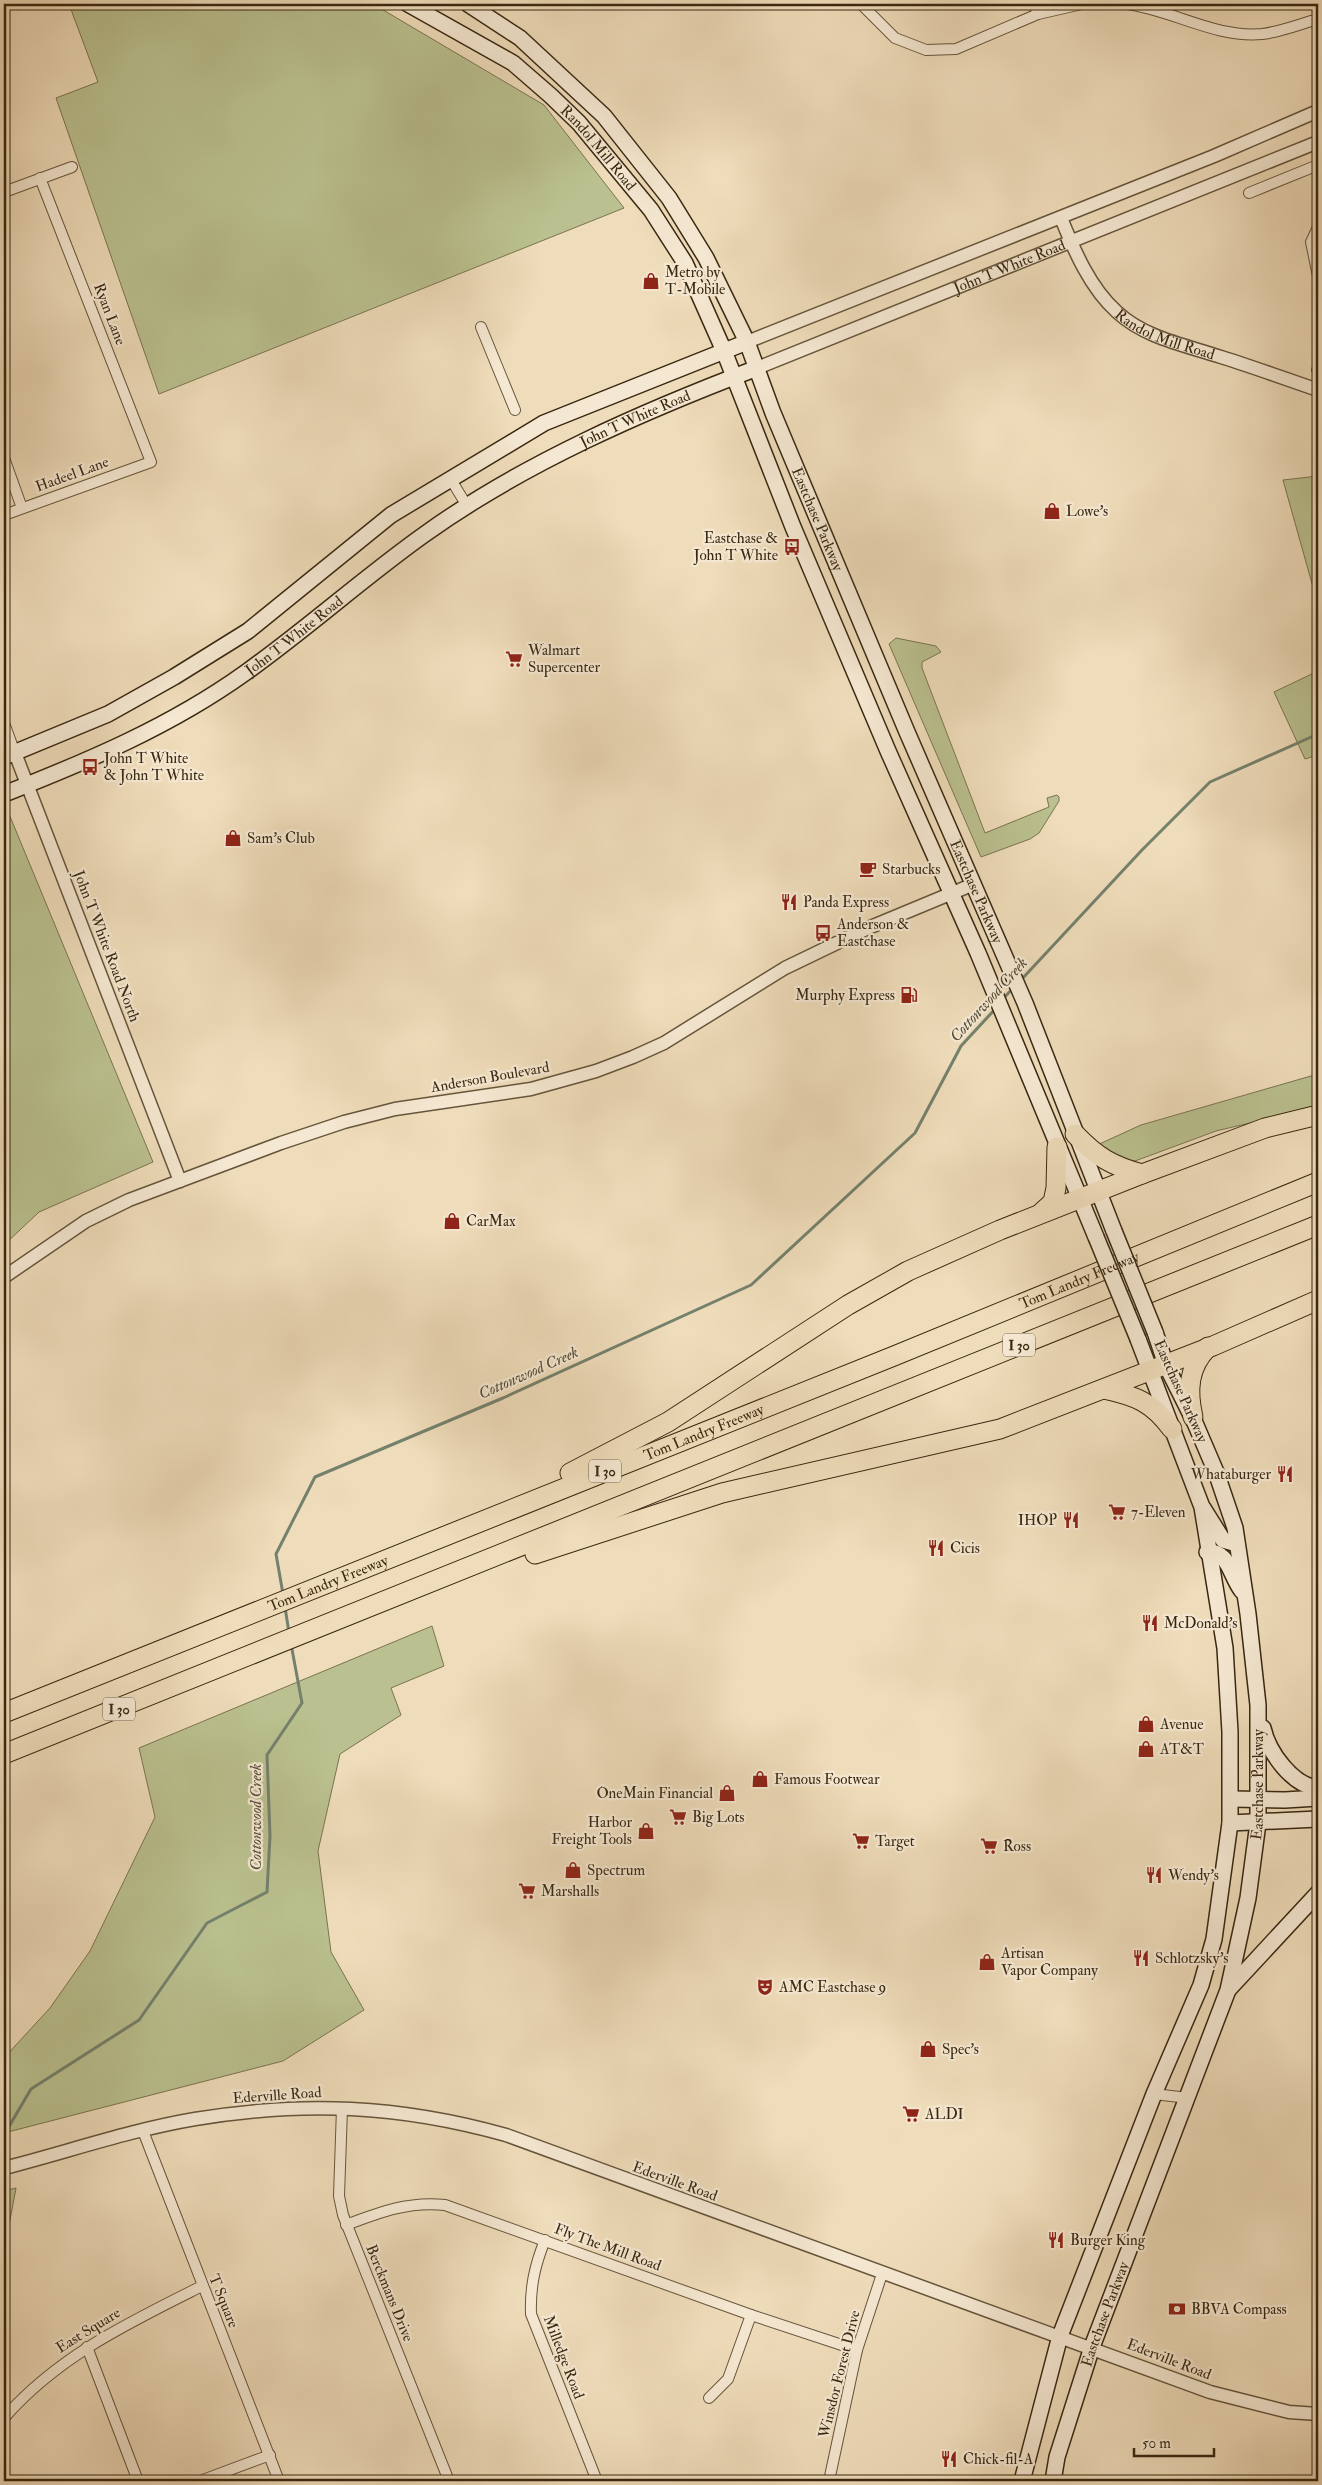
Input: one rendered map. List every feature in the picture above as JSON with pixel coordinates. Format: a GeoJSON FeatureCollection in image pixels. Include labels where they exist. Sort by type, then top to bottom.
{"type":"FeatureCollection","features":[{"type":"Feature","properties":{"kind":"highway"},"geometry":{"type":"LineString","coordinates":[[479,1521],[668,1422],[848,1305],[908,1271],[1041,1213],[1142,1174],[1265,1128],[1318,1115]]}},
{"type":"Feature","properties":{"kind":"highway"},"geometry":{"type":"LineString","coordinates":[[1075,1134],[1099,1157],[1125,1170],[1142,1174]]}},
{"type":"Feature","properties":{"kind":"highway"},"geometry":{"type":"LineString","coordinates":[[1041,1213],[1053,1202],[1058,1176],[1057,1147]]}},
{"type":"Feature","properties":{"kind":"highway","name":"Tom Landry Freeway"},"geometry":{"type":"LineString","coordinates":[[4,1713],[894,1356],[1318,1182]]}},
{"type":"Feature","properties":{"kind":"highway","name":"I 30"},"geometry":{"type":"LineString","coordinates":[[4,1754],[1318,1225]]}},
{"type":"Feature","properties":{"kind":"highway"},"geometry":{"type":"LineString","coordinates":[[345,1618],[373,1614],[485,1571],[722,1493],[1000,1429],[1158,1368],[1318,1300]]}},
{"type":"Feature","properties":{"kind":"highway"},"geometry":{"type":"LineString","coordinates":[[1192,1417],[1189,1400],[1192,1372],[1198,1358],[1208,1347]]}},
{"type":"Feature","properties":{"kind":"highway"},"geometry":{"type":"LineString","coordinates":[[1104,1389],[1144,1400],[1160,1413],[1172,1429]]}},
{"type":"Feature","properties":{"kind":"main road","name":"Randol Mill Road"},"geometry":{"type":"LineString","coordinates":[[468,4],[520,38],[604,116],[669,198],[688,226],[729,302],[747,342]]}},
{"type":"Feature","properties":{"kind":"main road","name":"Randol Mill Road"},"geometry":{"type":"LineString","coordinates":[[414,5],[513,63],[552,96],[579,123],[652,210],[685,263],[724,351]]}},
{"type":"Feature","properties":{"kind":"main road","name":"John T White Road"},"geometry":{"type":"LineString","coordinates":[[9,755],[108,714],[212,654],[248,631],[391,515],[544,423],[747,342]]}},
{"type":"Feature","properties":{"kind":"main road","name":"Eastchase Parkway"},"geometry":{"type":"LineString","coordinates":[[747,342],[773,413],[1040,1038],[1075,1134],[1154,1332],[1158,1368],[1172,1429],[1202,1507],[1225,1648],[1230,1732],[1231,1799],[1230,1823],[1214,1939],[1201,1985],[1154,2094],[1060,2336],[1022,2481]]}},
{"type":"Feature","properties":{"kind":"main road","name":"Eastchase Parkway"},"geometry":{"type":"LineString","coordinates":[[724,351],[786,510],[888,751],[953,893],[1138,1339],[1192,1417],[1223,1491],[1237,1544],[1245,1594],[1258,1705],[1258,1823],[1248,1898],[1228,1990],[1092,2347],[1057,2457],[1053,2481]]}},
{"type":"Feature","properties":{"kind":"main road","name":"John T White Road"},"geometry":{"type":"LineString","coordinates":[[4,794],[128,742],[176,718],[245,674],[425,534],[467,506],[571,448],[637,416],[757,368]]}},
{"type":"Feature","properties":{"kind":"main road"},"geometry":{"type":"LineString","coordinates":[[844,647],[868,636]]}},
{"type":"Feature","properties":{"kind":"main road"},"geometry":{"type":"LineString","coordinates":[[1202,1507],[1209,1515],[1223,1540],[1237,1544]]}},
{"type":"Feature","properties":{"kind":"main road"},"geometry":{"type":"LineString","coordinates":[[1208,1552],[1217,1551],[1222,1554],[1235,1583],[1245,1594]]}},
{"type":"Feature","properties":{"kind":"main road"},"geometry":{"type":"LineString","coordinates":[[1258,1705],[1266,1739],[1285,1768],[1298,1778],[1318,1788]]}},
{"type":"Feature","properties":{"kind":"main road"},"geometry":{"type":"LineString","coordinates":[[1231,1799],[1285,1800],[1318,1798]]}},
{"type":"Feature","properties":{"kind":"main road"},"geometry":{"type":"LineString","coordinates":[[1230,1823],[1318,1819]]}},
{"type":"Feature","properties":{"kind":"main road"},"geometry":{"type":"LineString","coordinates":[[1228,1990],[1318,1893]]}},
{"type":"Feature","properties":{"kind":"street"},"geometry":{"type":"LineString","coordinates":[[861,4],[895,38],[926,50],[956,49],[1036,9],[1082,4]]}},
{"type":"Feature","properties":{"kind":"street"},"geometry":{"type":"LineString","coordinates":[[1127,4],[1143,6],[1207,27],[1234,33],[1263,34],[1318,19]]}},
{"type":"Feature","properties":{"kind":"street","name":"John T White Road"},"geometry":{"type":"LineString","coordinates":[[747,342],[1061,218],[1214,156],[1318,111]]}},
{"type":"Feature","properties":{"kind":"street","name":"John T White Road"},"geometry":{"type":"LineString","coordinates":[[757,368],[1318,142]]}},
{"type":"Feature","properties":{"kind":"street"},"geometry":{"type":"LineString","coordinates":[[1249,193],[1318,165]]}},
{"type":"Feature","properties":{"kind":"street"},"geometry":{"type":"LineString","coordinates":[[4,192],[72,167]]}},
{"type":"Feature","properties":{"kind":"street","name":"Ryan Lane"},"geometry":{"type":"LineString","coordinates":[[40,178],[151,462]]}},
{"type":"Feature","properties":{"kind":"street","name":"Randol Mill Road"},"geometry":{"type":"LineString","coordinates":[[1061,218],[1071,242],[1106,301],[1118,313],[1142,329],[1170,342],[1318,390]]}},
{"type":"Feature","properties":{"kind":"street"},"geometry":{"type":"LineString","coordinates":[[1318,227],[1311,242],[1318,276]]}},
{"type":"Feature","properties":{"kind":"street"},"geometry":{"type":"LineString","coordinates":[[481,327],[515,410]]}},
{"type":"Feature","properties":{"kind":"street"},"geometry":{"type":"LineString","coordinates":[[4,458],[22,508]]}},
{"type":"Feature","properties":{"kind":"street","name":"Hadeel Lane"},"geometry":{"type":"LineString","coordinates":[[4,515],[151,462]]}},
{"type":"Feature","properties":{"kind":"street"},"geometry":{"type":"LineString","coordinates":[[450,478],[467,506]]}},
{"type":"Feature","properties":{"kind":"street","name":"John T White Road North"},"geometry":{"type":"LineString","coordinates":[[4,723],[9,755],[27,785],[180,1181]]}},
{"type":"Feature","properties":{"kind":"street","name":"Anderson Boulevard"},"geometry":{"type":"LineString","coordinates":[[4,1277],[86,1221],[129,1200],[281,1143],[344,1122],[394,1109],[531,1090],[596,1071],[664,1043],[804,958],[868,928],[974,884]]}},
{"type":"Feature","properties":{"kind":"street"},"geometry":{"type":"LineString","coordinates":[[1154,2094],[1188,2098]]}},
{"type":"Feature","properties":{"kind":"street","name":"Berckmans Drive"},"geometry":{"type":"LineString","coordinates":[[342,2108],[339,2196],[346,2225],[450,2481]]}},
{"type":"Feature","properties":{"kind":"street","name":"Ederville Road"},"geometry":{"type":"LineString","coordinates":[[4,2168],[193,2119],[264,2109],[371,2108],[435,2118],[506,2136],[882,2274],[1092,2347],[1210,2392],[1289,2412],[1318,2414]]}},
{"type":"Feature","properties":{"kind":"street","name":"T Square"},"geometry":{"type":"LineString","coordinates":[[143,2131],[279,2481]]}},
{"type":"Feature","properties":{"kind":"street","name":"Fly The Mill Road"},"geometry":{"type":"LineString","coordinates":[[346,2225],[399,2206],[430,2204],[457,2208],[751,2315],[858,2350]]}},
{"type":"Feature","properties":{"kind":"street","name":"Milledge Road"},"geometry":{"type":"LineString","coordinates":[[545,2240],[534,2270],[531,2286],[531,2314],[597,2481]]}},
{"type":"Feature","properties":{"kind":"street","name":"Winsdor Forest Drive"},"geometry":{"type":"LineString","coordinates":[[829,2481],[858,2350],[882,2274]]}},
{"type":"Feature","properties":{"kind":"street","name":"East Square"},"geometry":{"type":"LineString","coordinates":[[4,2418],[17,2403],[61,2364],[123,2325],[202,2286]]}},
{"type":"Feature","properties":{"kind":"street"},"geometry":{"type":"LineString","coordinates":[[709,2398],[728,2378],[751,2315]]}},
{"type":"Feature","properties":{"kind":"street"},"geometry":{"type":"LineString","coordinates":[[87,2347],[138,2481]]}},
{"type":"Feature","properties":{"kind":"street"},"geometry":{"type":"LineString","coordinates":[[200,2481],[270,2455]]}},
{"type":"Feature","properties":{"kind":"green space"},"geometry":{"type":"Polygon","coordinates":[[[69,4],[373,4],[544,105],[624,208],[159,394],[56,98],[98,82],[69,4]]]}},
{"type":"Feature","properties":{"kind":"green space"},"geometry":{"type":"Polygon","coordinates":[[[1318,476],[1318,605],[1283,480],[1318,476]]]}},
{"type":"Feature","properties":{"kind":"green space"},"geometry":{"type":"Polygon","coordinates":[[[896,638],[936,646],[941,652],[922,662],[922,668],[985,833],[1049,807],[1047,798],[1057,795],[1059,801],[1039,833],[1030,839],[981,857],[889,644],[896,638]]]}},
{"type":"Feature","properties":{"kind":"green space"},"geometry":{"type":"Polygon","coordinates":[[[1318,671],[1318,755],[1305,759],[1274,692],[1318,671]]]}},
{"type":"Feature","properties":{"kind":"green space"},"geometry":{"type":"Polygon","coordinates":[[[9,814],[153,1162],[39,1212],[4,1245],[4,816],[9,814]]]}},
{"type":"Feature","properties":{"kind":"green space"},"geometry":{"type":"Polygon","coordinates":[[[1318,1074],[1318,1107],[1216,1131],[1135,1161],[1109,1158],[1095,1146],[1141,1125],[1318,1074]]]}},
{"type":"Feature","properties":{"kind":"green space"},"geometry":{"type":"Polygon","coordinates":[[[432,1626],[444,1666],[391,1688],[401,1715],[340,1754],[318,1851],[331,1952],[364,2010],[283,2061],[4,2133],[4,2058],[50,2008],[90,1951],[155,1817],[139,1748],[432,1626]]]}},
{"type":"Feature","properties":{"kind":"green space"},"geometry":{"type":"Polygon","coordinates":[[[16,2188],[4,2252],[4,2191],[16,2188]]]}},
{"type":"Feature","properties":{"kind":"waterway","name":"Cottonwood Creek"},"geometry":{"type":"LineString","coordinates":[[1021,980],[1142,850],[1210,782],[1318,734]]}},
{"type":"Feature","properties":{"kind":"waterway","name":"Cottonwood Creek"},"geometry":{"type":"LineString","coordinates":[[1002,1000],[1013,988]]}},
{"type":"Feature","properties":{"kind":"waterway","name":"Cottonwood Creek"},"geometry":{"type":"LineString","coordinates":[[283,1594],[276,1554],[315,1477],[503,1398],[751,1285],[915,1133],[961,1046],[997,1007]]}},
{"type":"Feature","properties":{"kind":"waterway","name":"Cottonwood Creek"},"geometry":{"type":"LineString","coordinates":[[285,1607],[289,1633]]}},
{"type":"Feature","properties":{"kind":"waterway","name":"Cottonwood Creek"},"geometry":{"type":"LineString","coordinates":[[4,2135],[31,2089],[139,2020],[207,1923],[267,1892],[270,1836],[267,1755],[302,1703],[291,1644]]}},
{"type":"Feature","properties":{"kind":"place","name":"Metro by T-Mobile"},"geometry":{"type":"Point","coordinates":[651,281]}},
{"type":"Feature","properties":{"kind":"place","name":"Lowe's"},"geometry":{"type":"Point","coordinates":[1052,511]}},
{"type":"Feature","properties":{"kind":"place","name":"Eastchase & John T White"},"geometry":{"type":"Point","coordinates":[792,547]}},
{"type":"Feature","properties":{"kind":"place","name":"Walmart Supercenter"},"geometry":{"type":"Point","coordinates":[514,659]}},
{"type":"Feature","properties":{"kind":"place","name":"John T White & John T White"},"geometry":{"type":"Point","coordinates":[90,767]}},
{"type":"Feature","properties":{"kind":"place","name":"Sam's Club"},"geometry":{"type":"Point","coordinates":[233,838]}},
{"type":"Feature","properties":{"kind":"place","name":"Starbucks"},"geometry":{"type":"Point","coordinates":[868,869]}},
{"type":"Feature","properties":{"kind":"place","name":"Panda Express"},"geometry":{"type":"Point","coordinates":[789,902]}},
{"type":"Feature","properties":{"kind":"place","name":"Anderson & Eastchase"},"geometry":{"type":"Point","coordinates":[823,933]}},
{"type":"Feature","properties":{"kind":"place","name":"Murphy Express"},"geometry":{"type":"Point","coordinates":[909,995]}},
{"type":"Feature","properties":{"kind":"place","name":"CarMax"},"geometry":{"type":"Point","coordinates":[452,1221]}},
{"type":"Feature","properties":{"kind":"place","name":"Whataburger"},"geometry":{"type":"Point","coordinates":[1285,1474]}},
{"type":"Feature","properties":{"kind":"place","name":"7-Eleven"},"geometry":{"type":"Point","coordinates":[1117,1512]}},
{"type":"Feature","properties":{"kind":"place","name":"IHOP"},"geometry":{"type":"Point","coordinates":[1071,1520]}},
{"type":"Feature","properties":{"kind":"place","name":"Cicis"},"geometry":{"type":"Point","coordinates":[936,1548]}},
{"type":"Feature","properties":{"kind":"place","name":"McDonald's"},"geometry":{"type":"Point","coordinates":[1150,1623]}},
{"type":"Feature","properties":{"kind":"place","name":"Avenue"},"geometry":{"type":"Point","coordinates":[1146,1724]}},
{"type":"Feature","properties":{"kind":"place","name":"AT&T"},"geometry":{"type":"Point","coordinates":[1146,1749]}},
{"type":"Feature","properties":{"kind":"place","name":"Famous Footwear"},"geometry":{"type":"Point","coordinates":[760,1779]}},
{"type":"Feature","properties":{"kind":"place","name":"OneMain Financial"},"geometry":{"type":"Point","coordinates":[727,1793]}},
{"type":"Feature","properties":{"kind":"place","name":"Big Lots"},"geometry":{"type":"Point","coordinates":[678,1817]}},
{"type":"Feature","properties":{"kind":"place","name":"Harbor Freight Tools"},"geometry":{"type":"Point","coordinates":[646,1831]}},
{"type":"Feature","properties":{"kind":"place","name":"Target"},"geometry":{"type":"Point","coordinates":[861,1841]}},
{"type":"Feature","properties":{"kind":"place","name":"Ross"},"geometry":{"type":"Point","coordinates":[989,1846]}},
{"type":"Feature","properties":{"kind":"place","name":"Spectrum"},"geometry":{"type":"Point","coordinates":[573,1870]}},
{"type":"Feature","properties":{"kind":"place","name":"Wendy's"},"geometry":{"type":"Point","coordinates":[1154,1875]}},
{"type":"Feature","properties":{"kind":"place","name":"Marshalls"},"geometry":{"type":"Point","coordinates":[527,1891]}},
{"type":"Feature","properties":{"kind":"place","name":"Schlotzsky's"},"geometry":{"type":"Point","coordinates":[1141,1958]}},
{"type":"Feature","properties":{"kind":"place","name":"Artisan Vapor Company"},"geometry":{"type":"Point","coordinates":[987,1962]}},
{"type":"Feature","properties":{"kind":"place","name":"AMC Eastchase 9"},"geometry":{"type":"Point","coordinates":[765,1987]}},
{"type":"Feature","properties":{"kind":"place","name":"Spec's"},"geometry":{"type":"Point","coordinates":[928,2049]}},
{"type":"Feature","properties":{"kind":"place","name":"ALDI"},"geometry":{"type":"Point","coordinates":[911,2114]}},
{"type":"Feature","properties":{"kind":"place","name":"Burger King"},"geometry":{"type":"Point","coordinates":[1056,2240]}},
{"type":"Feature","properties":{"kind":"place","name":"BBVA Compass"},"geometry":{"type":"Point","coordinates":[1177,2309]}},
{"type":"Feature","properties":{"kind":"place","name":"Chick-fil-A"},"geometry":{"type":"Point","coordinates":[949,2459]}}]}
